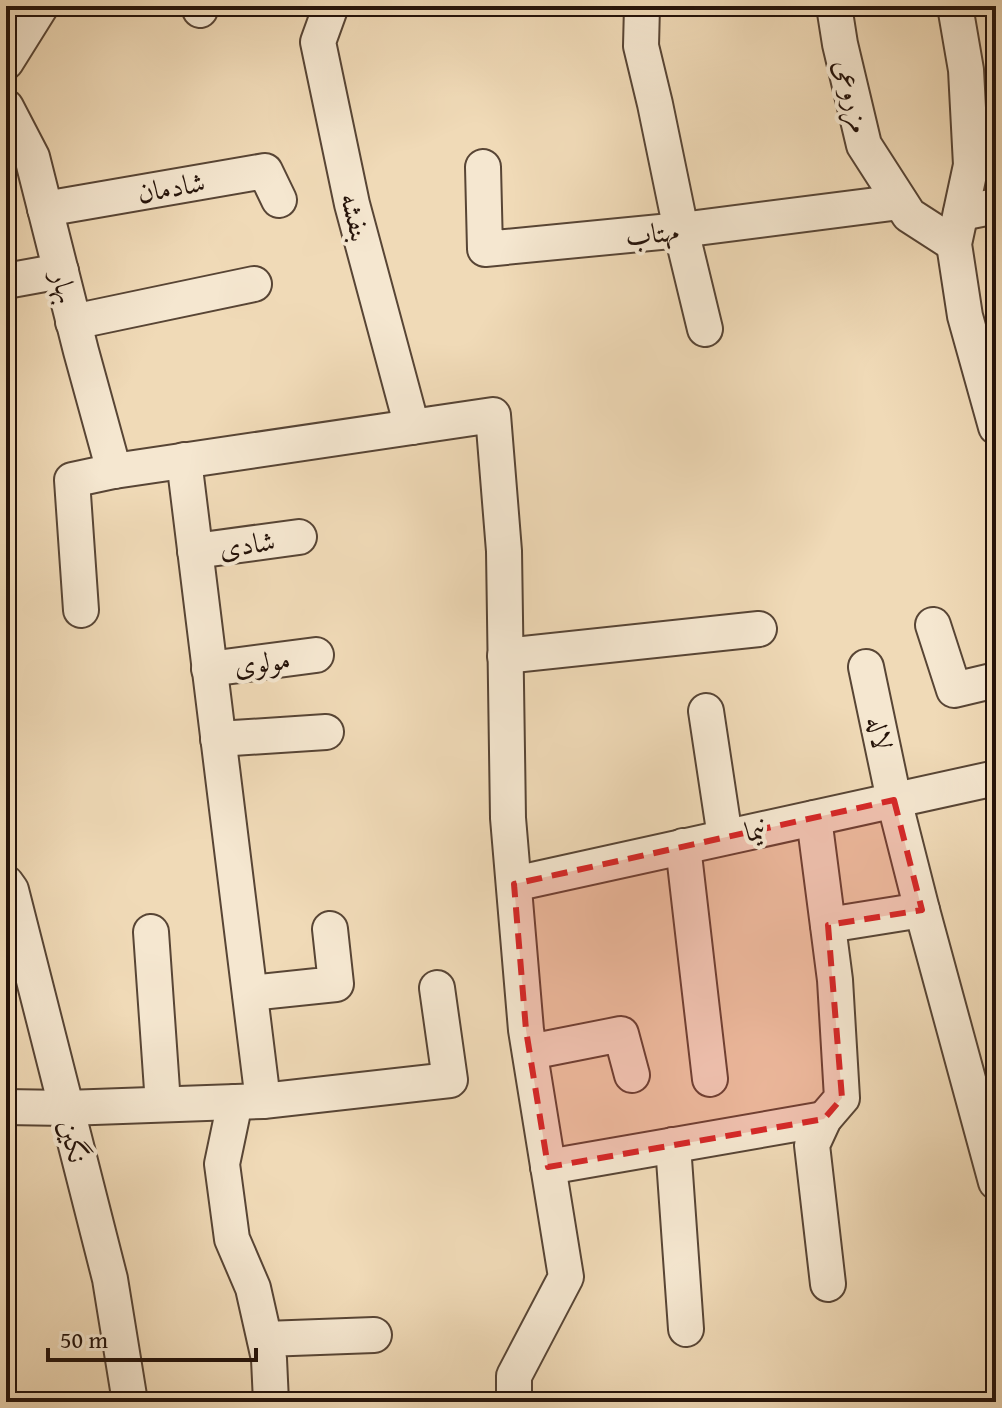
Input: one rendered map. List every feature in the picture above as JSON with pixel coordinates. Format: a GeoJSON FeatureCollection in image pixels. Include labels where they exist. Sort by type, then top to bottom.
{"type":"FeatureCollection","features":[{"type":"Feature","properties":{"kind":"street"},"geometry":{"type":"LineString","coordinates":[[6,62],[41,6]]}},
{"type":"Feature","properties":{"kind":"street","name":"بنفشه"},"geometry":{"type":"LineString","coordinates":[[331,6],[318,42],[352,204],[412,427]]}},
{"type":"Feature","properties":{"kind":"street"},"geometry":{"type":"LineString","coordinates":[[642,6],[641,46],[705,329]]}},
{"type":"Feature","properties":{"kind":"street","name":"مزروعی"},"geometry":{"type":"LineString","coordinates":[[834,6],[864,145],[909,215],[958,228]]}},
{"type":"Feature","properties":{"kind":"street"},"geometry":{"type":"LineString","coordinates":[[955,6],[966,70],[971,165],[958,228],[980,314],[995,421]]}},
{"type":"Feature","properties":{"kind":"street","name":"بهار"},"geometry":{"type":"LineString","coordinates":[[6,107],[32,157],[114,471]]}},
{"type":"Feature","properties":{"kind":"street","name":"مهتاب"},"geometry":{"type":"LineString","coordinates":[[483,167],[485,249],[681,230],[900,202]]}},
{"type":"Feature","properties":{"kind":"street","name":"شادمان"},"geometry":{"type":"LineString","coordinates":[[45,209],[265,171],[279,200]]}},
{"type":"Feature","properties":{"kind":"street"},"geometry":{"type":"LineString","coordinates":[[958,228],[996,206]]}},
{"type":"Feature","properties":{"kind":"street"},"geometry":{"type":"LineString","coordinates":[[6,281],[61,271]]}},
{"type":"Feature","properties":{"kind":"street"},"geometry":{"type":"LineString","coordinates":[[73,322],[254,284]]}},
{"type":"Feature","properties":{"kind":"street"},"geometry":{"type":"LineString","coordinates":[[81,610],[72,480],[184,460],[493,415],[504,551],[508,818],[530,1052],[566,1277],[514,1376],[514,1402]]}},
{"type":"Feature","properties":{"kind":"street"},"geometry":{"type":"LineString","coordinates":[[184,460],[250,993],[249,1101],[222,1164],[232,1239],[253,1288],[265,1339],[271,1402]]}},
{"type":"Feature","properties":{"kind":"street","name":"شادی"},"geometry":{"type":"LineString","coordinates":[[195,551],[299,537]]}},
{"type":"Feature","properties":{"kind":"street"},"geometry":{"type":"LineString","coordinates":[[933,625],[954,690],[996,680]]}},
{"type":"Feature","properties":{"kind":"street"},"geometry":{"type":"LineString","coordinates":[[505,656],[759,629]]}},
{"type":"Feature","properties":{"kind":"street","name":"مولوی"},"geometry":{"type":"LineString","coordinates":[[209,669],[316,655]]}},
{"type":"Feature","properties":{"kind":"street","name":"لاله"},"geometry":{"type":"LineString","coordinates":[[866,667],[894,800],[996,1182]]}},
{"type":"Feature","properties":{"kind":"street"},"geometry":{"type":"LineString","coordinates":[[706,711],[725,837]]}},
{"type":"Feature","properties":{"kind":"street"},"geometry":{"type":"LineString","coordinates":[[218,739],[326,732]]}},
{"type":"Feature","properties":{"kind":"street","name":"نیما"},"geometry":{"type":"LineString","coordinates":[[514,884],[996,778]]}},
{"type":"Feature","properties":{"kind":"street"},"geometry":{"type":"LineString","coordinates":[[814,818],[835,980],[842,1098],[824,1119],[812,1145],[828,1284]]}},
{"type":"Feature","properties":{"kind":"street"},"geometry":{"type":"LineString","coordinates":[[683,846],[710,1079]]}},
{"type":"Feature","properties":{"kind":"street","name":"نگین"},"geometry":{"type":"LineString","coordinates":[[6,883],[11,890],[110,1279],[130,1402]]}},
{"type":"Feature","properties":{"kind":"street"},"geometry":{"type":"LineString","coordinates":[[828,925],[922,910]]}},
{"type":"Feature","properties":{"kind":"street"},"geometry":{"type":"LineString","coordinates":[[250,993],[336,984],[330,929]]}},
{"type":"Feature","properties":{"kind":"street"},"geometry":{"type":"LineString","coordinates":[[151,932],[163,1104]]}},
{"type":"Feature","properties":{"kind":"street"},"geometry":{"type":"LineString","coordinates":[[6,1107],[66,1108],[249,1101],[450,1080],[437,988]]}},
{"type":"Feature","properties":{"kind":"street"},"geometry":{"type":"LineString","coordinates":[[530,1052],[621,1034],[632,1075]]}},
{"type":"Feature","properties":{"kind":"street"},"geometry":{"type":"LineString","coordinates":[[548,1167],[824,1119]]}},
{"type":"Feature","properties":{"kind":"street"},"geometry":{"type":"LineString","coordinates":[[673,1145],[686,1329]]}},
{"type":"Feature","properties":{"kind":"street"},"geometry":{"type":"LineString","coordinates":[[265,1339],[374,1335]]}},
{"type":"Feature","properties":{"kind":"highlighted area"},"geometry":{"type":"Polygon","coordinates":[[[894,800],[922,910],[828,925],[842,1098],[824,1119],[548,1167],[526,1030],[514,884],[894,800]]]}}]}
